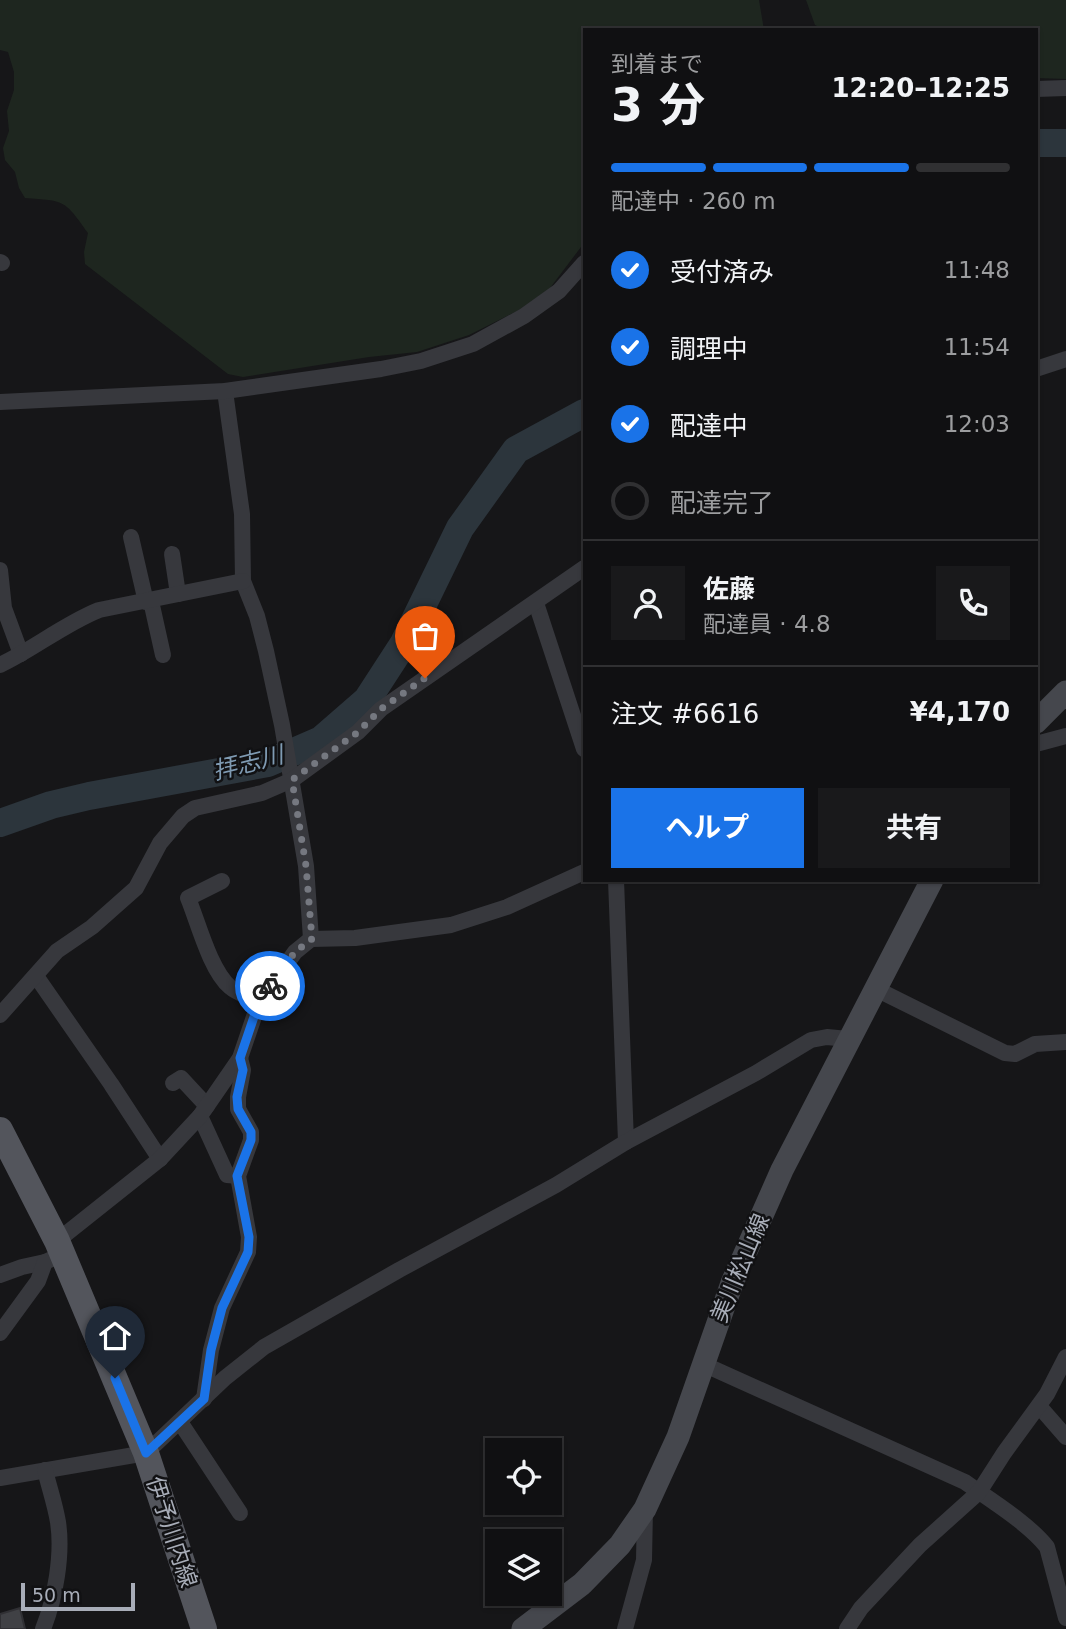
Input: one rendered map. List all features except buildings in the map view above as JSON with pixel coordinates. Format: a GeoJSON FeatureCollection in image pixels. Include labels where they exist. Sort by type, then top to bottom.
{"type":"FeatureCollection","features":[{"type":"Feature","properties":{"kind":"main road"},"geometry":{"type":"LineString","coordinates":[[1038,720],[1066,692]]}},
{"type":"Feature","properties":{"kind":"main road","name":"美川松山線"},"geometry":{"type":"LineString","coordinates":[[523,1629],[589,1578],[620,1545],[645,1509],[668,1461],[732,1283],[766,1206],[848,1039],[931,882]]}},
{"type":"Feature","properties":{"kind":"main road","name":"伊予川内線"},"geometry":{"type":"LineString","coordinates":[[0,1130],[146,1453],[204,1629]]}},
{"type":"Feature","properties":{"kind":"street"},"geometry":{"type":"LineString","coordinates":[[1038,89],[1066,88]]}},
{"type":"Feature","properties":{"kind":"street"},"geometry":{"type":"LineString","coordinates":[[0,402],[225,391],[421,361],[472,344],[524,316],[559,291],[583,264]]}},
{"type":"Feature","properties":{"kind":"street"},"geometry":{"type":"LineString","coordinates":[[1038,368],[1066,359]]}},
{"type":"Feature","properties":{"kind":"street"},"geometry":{"type":"LineString","coordinates":[[225,391],[242,514],[243,581],[257,616],[282,725],[306,866],[312,939]]}},
{"type":"Feature","properties":{"kind":"street"},"geometry":{"type":"LineString","coordinates":[[131,537],[163,655]]}},
{"type":"Feature","properties":{"kind":"street"},"geometry":{"type":"LineString","coordinates":[[172,554],[178,594]]}},
{"type":"Feature","properties":{"kind":"street"},"geometry":{"type":"LineString","coordinates":[[0,1015],[57,951],[92,927],[136,888],[160,843],[183,816],[195,808],[262,793],[291,777],[358,732],[381,709],[583,569]]}},
{"type":"Feature","properties":{"kind":"street"},"geometry":{"type":"LineString","coordinates":[[0,570],[4,608],[21,654]]}},
{"type":"Feature","properties":{"kind":"street"},"geometry":{"type":"LineString","coordinates":[[0,665],[99,610],[243,581]]}},
{"type":"Feature","properties":{"kind":"street"},"geometry":{"type":"LineString","coordinates":[[536,603],[583,746]]}},
{"type":"Feature","properties":{"kind":"street"},"geometry":{"type":"LineString","coordinates":[[1038,743],[1066,736]]}},
{"type":"Feature","properties":{"kind":"street"},"geometry":{"type":"LineString","coordinates":[[0,1275],[55,1252],[160,1159],[203,1111],[240,1058],[259,1002],[295,952],[312,939],[355,938],[451,925],[507,907],[583,872]]}},
{"type":"Feature","properties":{"kind":"street"},"geometry":{"type":"LineString","coordinates":[[222,881],[188,898],[212,958],[227,985],[259,1002]]}},
{"type":"Feature","properties":{"kind":"street"},"geometry":{"type":"LineString","coordinates":[[616,882],[626,1142]]}},
{"type":"Feature","properties":{"kind":"street"},"geometry":{"type":"LineString","coordinates":[[36,976],[160,1159]]}},
{"type":"Feature","properties":{"kind":"street"},"geometry":{"type":"LineString","coordinates":[[876,989],[1005,1053],[1015,1054],[1035,1044],[1066,1042]]}},
{"type":"Feature","properties":{"kind":"street"},"geometry":{"type":"LineString","coordinates":[[0,1478],[146,1453],[242,1363],[264,1347],[811,1040],[827,1037],[848,1039]]}},
{"type":"Feature","properties":{"kind":"street"},"geometry":{"type":"LineString","coordinates":[[204,1399],[211,1350],[222,1308],[248,1252],[249,1237],[237,1176],[251,1140],[251,1132],[238,1109],[237,1097],[243,1070],[240,1058]]}},
{"type":"Feature","properties":{"kind":"street"},"geometry":{"type":"LineString","coordinates":[[173,1083],[181,1078],[203,1111],[227,1175],[237,1176]]}},
{"type":"Feature","properties":{"kind":"street"},"geometry":{"type":"LineString","coordinates":[[0,1333],[38,1281],[55,1252]]}},
{"type":"Feature","properties":{"kind":"street"},"geometry":{"type":"LineString","coordinates":[[848,1629],[862,1608],[920,1545],[979,1492],[1039,1406],[1066,1357]]}},
{"type":"Feature","properties":{"kind":"street"},"geometry":{"type":"LineString","coordinates":[[704,1364],[965,1482],[1029,1529],[1047,1546],[1066,1618]]}},
{"type":"Feature","properties":{"kind":"street"},"geometry":{"type":"LineString","coordinates":[[1039,1406],[1066,1437]]}},
{"type":"Feature","properties":{"kind":"street"},"geometry":{"type":"LineString","coordinates":[[180,1422],[240,1513]]}},
{"type":"Feature","properties":{"kind":"street"},"geometry":{"type":"LineString","coordinates":[[43,1629],[54,1597],[59,1526],[44,1470]]}},
{"type":"Feature","properties":{"kind":"street"},"geometry":{"type":"LineString","coordinates":[[625,1629],[644,1560],[645,1509]]}},
{"type":"Feature","properties":{"kind":"shaded area"},"geometry":{"type":"Polygon","coordinates":[[[0,0],[759,0],[764,28],[583,28],[583,244],[550,288],[519,310],[469,335],[417,352],[243,377],[228,374],[85,264],[84,252],[88,233],[68,208],[56,201],[25,198],[15,172],[5,160],[3,148],[9,131],[7,111],[14,90],[14,72],[8,52],[0,50],[0,0]]]}},
{"type":"Feature","properties":{"kind":"shaded area"},"geometry":{"type":"Polygon","coordinates":[[[806,0],[1066,0],[1066,79],[1038,78],[1038,28],[821,28],[815,25],[806,0]]]}},
{"type":"Feature","properties":{"kind":"waterway","name":"拝志川"},"geometry":{"type":"LineString","coordinates":[[1038,143],[1066,143]]}},
{"type":"Feature","properties":{"kind":"waterway","name":"拝志川"},"geometry":{"type":"LineString","coordinates":[[0,823],[51,805],[89,796],[268,763],[321,740],[367,700],[404,643],[460,528],[516,450],[583,414]]}},
{"type":"Feature","properties":{"kind":"way so far"},"geometry":{"type":"LineString","coordinates":[[270,986],[295,952],[312,939],[306,866],[292,780],[358,732],[381,709],[425,678]]}},
{"type":"Feature","properties":{"kind":"route"},"geometry":{"type":"LineString","coordinates":[[115,1378],[146,1453],[204,1399],[211,1350],[222,1308],[248,1252],[249,1237],[237,1176],[251,1140],[251,1132],[238,1109],[237,1097],[243,1070],[240,1058],[259,1002],[270,986]]}}]}
